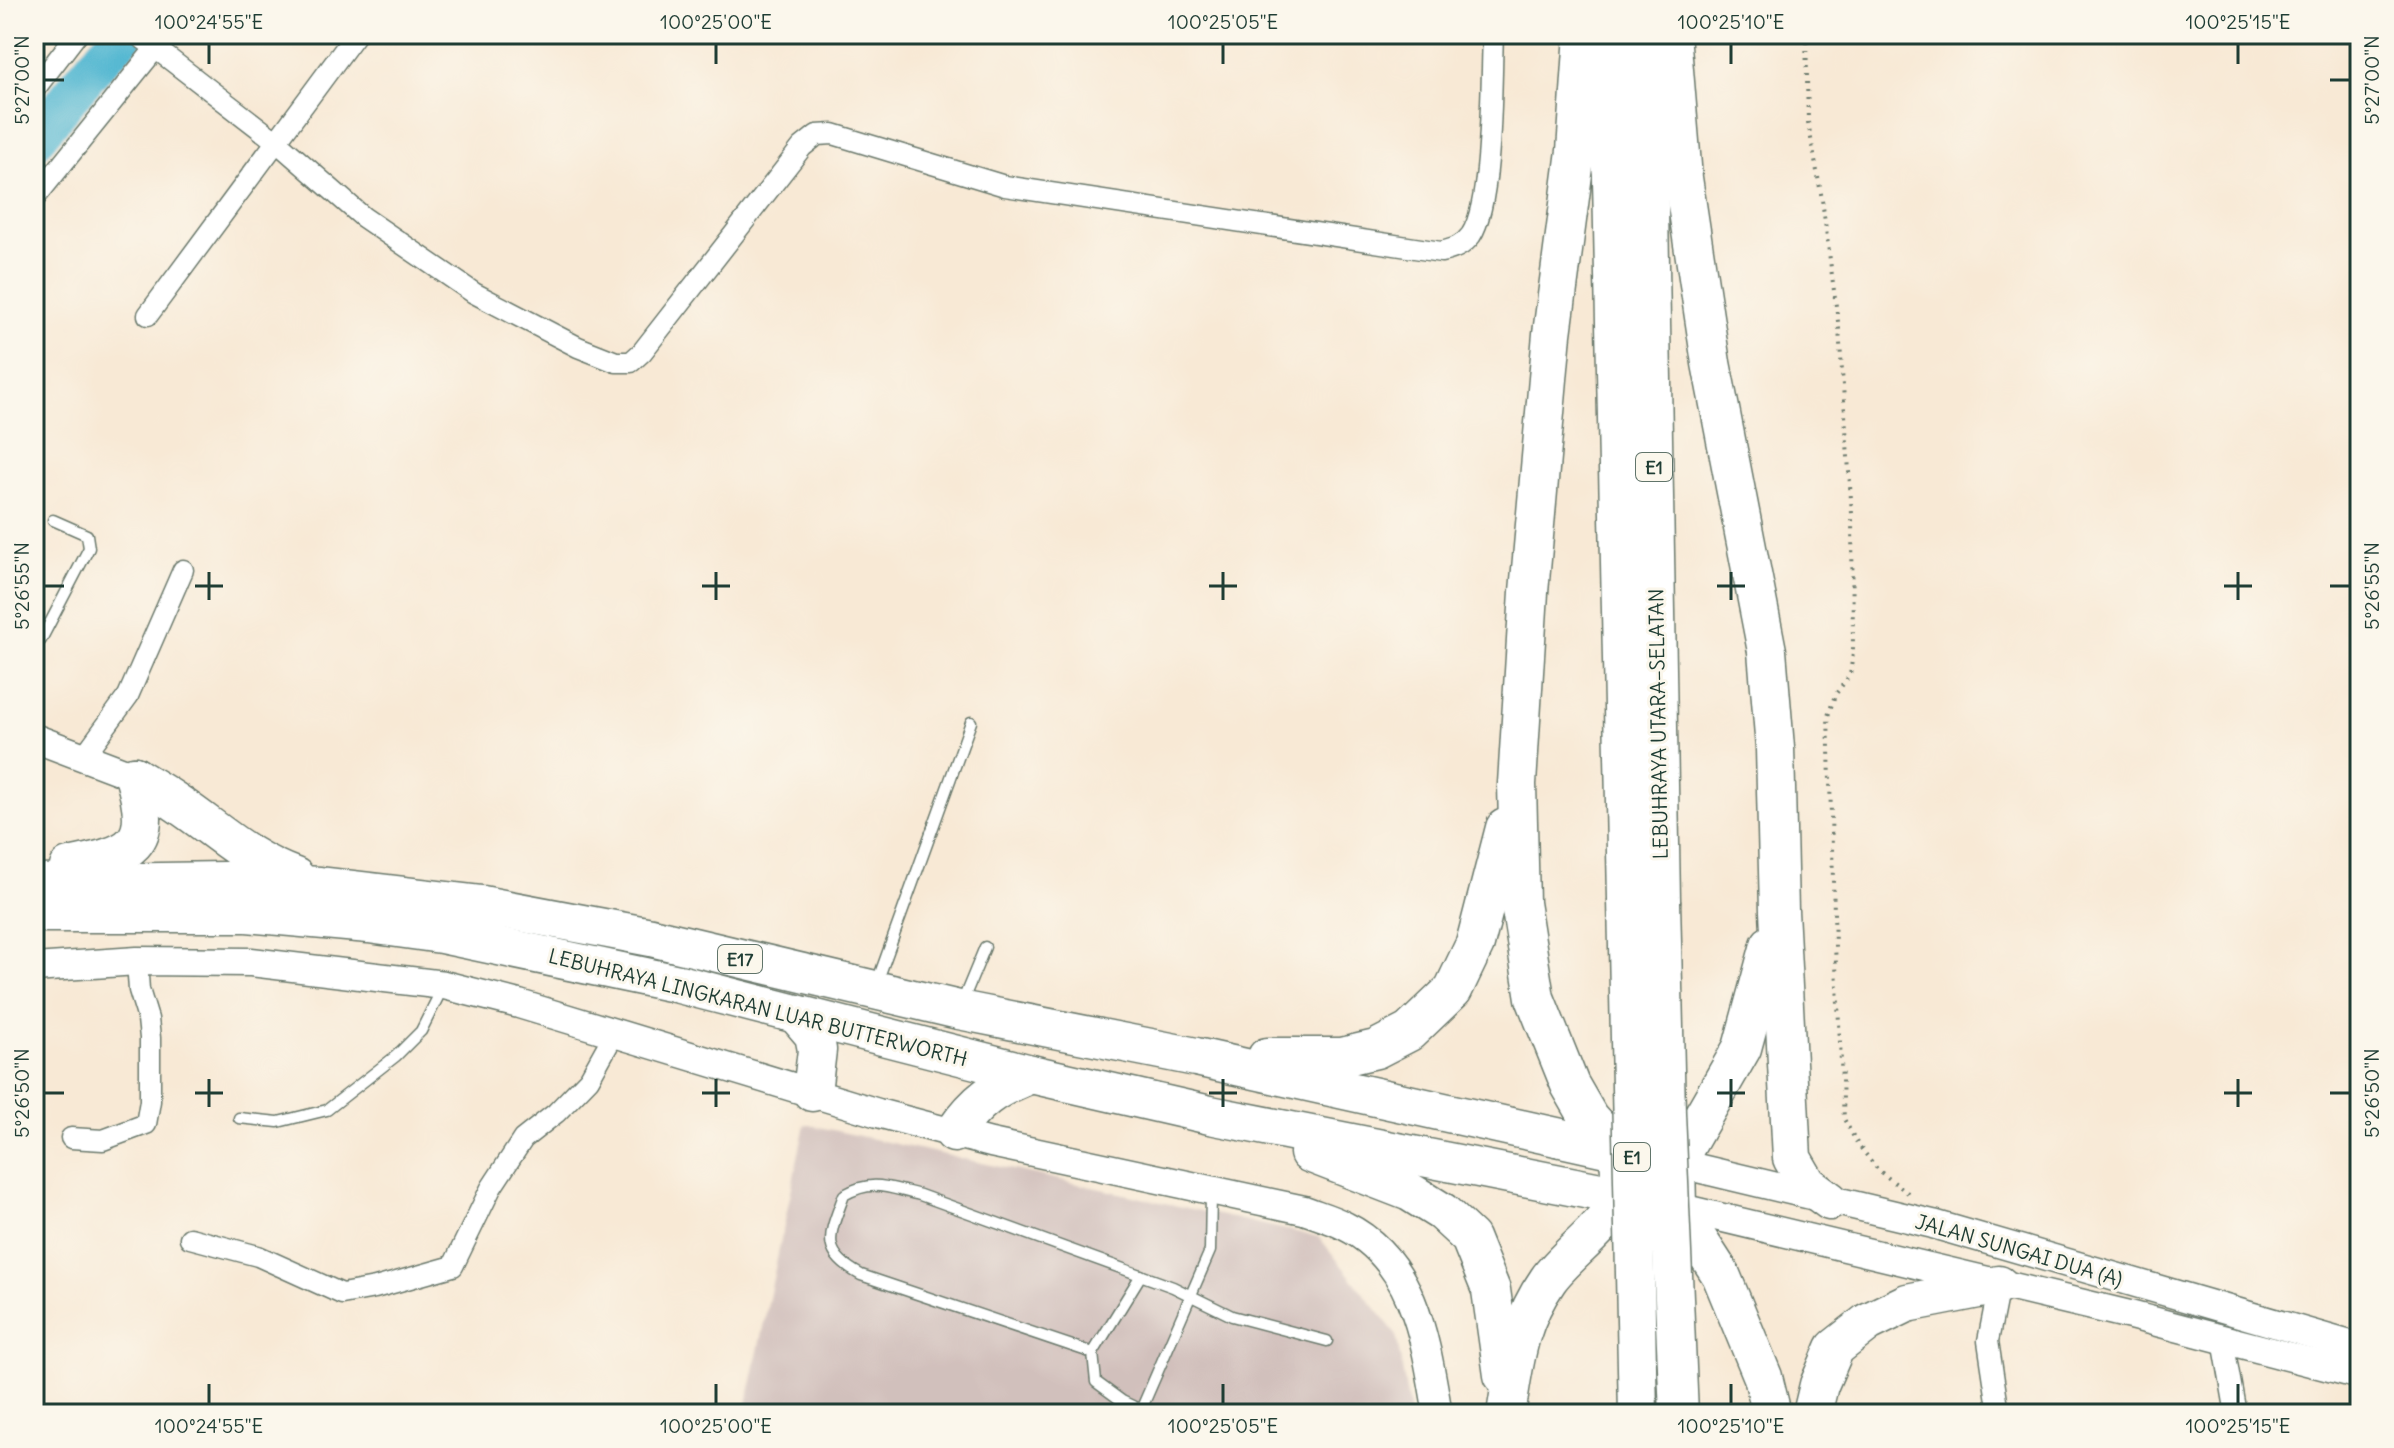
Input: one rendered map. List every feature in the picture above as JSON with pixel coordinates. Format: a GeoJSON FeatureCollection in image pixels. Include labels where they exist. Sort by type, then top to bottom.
{"type":"FeatureCollection","features":[{"type":"Feature","properties":{"kind":"highway"},"geometry":{"type":"LineString","coordinates":[[1507,1411],[1517,1341],[1528,1315],[1548,1280],[1574,1249],[1608,1218],[1619,1196],[1619,1151],[1589,1118],[1570,1085],[1535,998],[1520,903],[1517,784],[1529,592],[1552,334],[1576,151],[1584,34]]}},
{"type":"Feature","properties":{"kind":"highway","name":"LEBUHRAYA UTARA–SELATAN"},"geometry":{"type":"LineString","coordinates":[[1609,34],[1644,900],[1666,1113],[1679,1414]]}},
{"type":"Feature","properties":{"kind":"highway","name":"LEBUHRAYA UTARA–SELATAN"},"geometry":{"type":"LineString","coordinates":[[1638,1414],[1644,900],[1646,34]]}},
{"type":"Feature","properties":{"kind":"highway"},"geometry":{"type":"LineString","coordinates":[[1671,34],[1683,178],[1709,348],[1767,651],[1775,748],[1779,911],[1792,1158],[1807,1184],[1830,1201]]}},
{"type":"Feature","properties":{"kind":"highway"},"geometry":{"type":"LineString","coordinates":[[34,877],[123,854],[131,846],[138,837],[143,805],[134,776]]}},
{"type":"Feature","properties":{"kind":"highway"},"geometry":{"type":"LineString","coordinates":[[134,776],[264,865],[320,886]]}},
{"type":"Feature","properties":{"kind":"highway"},"geometry":{"type":"LineString","coordinates":[[1196,1057],[1342,1057],[1376,1049],[1409,1032],[1453,990],[1475,944],[1517,784]]}},
{"type":"Feature","properties":{"kind":"highway","name":"LEBUHRAYA LINGKARAN LUAR BUTTERWORTH"},"geometry":{"type":"LineString","coordinates":[[34,884],[225,881],[320,886],[482,905],[615,930],[959,1010],[1196,1057]]}},
{"type":"Feature","properties":{"kind":"highway"},"geometry":{"type":"LineString","coordinates":[[1772,1414],[1763,1377],[1721,1275],[1677,1207],[1676,1163],[1742,1048],[1779,911]]}},
{"type":"Feature","properties":{"kind":"highway","name":"LEBUHRAYA LINGKARAN LUAR BUTTERWORTH"},"geometry":{"type":"LineString","coordinates":[[34,913],[247,913],[441,934],[619,970],[1031,1074],[1210,1115]]}},
{"type":"Feature","properties":{"kind":"highway"},"geometry":{"type":"LineString","coordinates":[[796,1014],[814,1035],[817,1050],[812,1092]]}},
{"type":"Feature","properties":{"kind":"highway"},"geometry":{"type":"LineString","coordinates":[[1196,1057],[1676,1163]]}},
{"type":"Feature","properties":{"kind":"highway"},"geometry":{"type":"LineString","coordinates":[[954,1133],[984,1097],[1000,1086],[1031,1074]]}},
{"type":"Feature","properties":{"kind":"highway"},"geometry":{"type":"LineString","coordinates":[[1210,1115],[1677,1207]]}},
{"type":"Feature","properties":{"kind":"highway"},"geometry":{"type":"LineString","coordinates":[[1210,1115],[1410,1192],[1442,1212],[1470,1238],[1491,1290],[1507,1411]]}},
{"type":"Feature","properties":{"kind":"highway"},"geometry":{"type":"LineString","coordinates":[[1812,1414],[1819,1385],[1835,1348],[1868,1322],[1907,1303],[1999,1285]]}},
{"type":"Feature","properties":{"kind":"main road"},"geometry":{"type":"LineString","coordinates":[[34,738],[134,776]]}},
{"type":"Feature","properties":{"kind":"main road"},"geometry":{"type":"LineString","coordinates":[[34,968],[137,961],[251,962],[444,985],[519,1004],[991,1143],[1304,1210],[1347,1227],[1382,1253],[1406,1287],[1425,1340],[1438,1414]]}},
{"type":"Feature","properties":{"kind":"main road","name":"JALAN SUNGAI DUA (A)"},"geometry":{"type":"LineString","coordinates":[[1676,1163],[1933,1224],[2360,1348]]}},
{"type":"Feature","properties":{"kind":"main road","name":"JALAN SUNGAI DUA (A)"},"geometry":{"type":"LineString","coordinates":[[1677,1207],[2360,1375]]}},
{"type":"Feature","properties":{"kind":"street"},"geometry":{"type":"LineString","coordinates":[[34,90],[77,34]]}},
{"type":"Feature","properties":{"kind":"street"},"geometry":{"type":"LineString","coordinates":[[148,315],[356,34]]}},
{"type":"Feature","properties":{"kind":"street"},"geometry":{"type":"LineString","coordinates":[[34,199],[152,39],[363,217],[474,293],[578,347],[616,362],[631,362],[802,147],[817,135],[833,134],[1005,186],[1441,252],[1460,247],[1471,236],[1479,219],[1486,178],[1493,34]]}},
{"type":"Feature","properties":{"kind":"street"},"geometry":{"type":"LineString","coordinates":[[84,756],[128,696],[183,570]]}},
{"type":"Feature","properties":{"kind":"street"},"geometry":{"type":"LineString","coordinates":[[71,1138],[103,1140],[146,1124],[150,1101],[150,1038],[139,990],[137,961]]}},
{"type":"Feature","properties":{"kind":"street"},"geometry":{"type":"LineString","coordinates":[[190,1238],[258,1256],[342,1294],[453,1266],[491,1188],[523,1139],[556,1113],[589,1079],[614,1034]]}},
{"type":"Feature","properties":{"kind":"street"},"geometry":{"type":"LineString","coordinates":[[1999,1285],[1988,1341],[1999,1414]]}},
{"type":"Feature","properties":{"kind":"street"},"geometry":{"type":"LineString","coordinates":[[2223,1340],[2236,1414]]}},
{"type":"Feature","properties":{"kind":"lane"},"geometry":{"type":"LineString","coordinates":[[34,646],[41,640],[89,548],[87,535],[53,520]]}},
{"type":"Feature","properties":{"kind":"lane"},"geometry":{"type":"LineString","coordinates":[[874,990],[971,722]]}},
{"type":"Feature","properties":{"kind":"lane"},"geometry":{"type":"LineString","coordinates":[[959,1010],[985,947]]}},
{"type":"Feature","properties":{"kind":"lane"},"geometry":{"type":"LineString","coordinates":[[239,1118],[278,1122],[327,1110],[396,1056],[421,1031],[444,985]]}},
{"type":"Feature","properties":{"kind":"lane"},"geometry":{"type":"LineString","coordinates":[[1093,1353],[861,1275],[841,1264],[833,1252],[829,1236],[844,1195],[860,1186],[878,1186],[920,1195],[1141,1275],[1232,1316],[1327,1341]]}},
{"type":"Feature","properties":{"kind":"lane"},"geometry":{"type":"LineString","coordinates":[[1141,1275],[1093,1353],[1096,1382],[1122,1401],[1145,1412],[1210,1251],[1211,1190]]}},
{"type":"Feature","properties":{"kind":"path"},"geometry":{"type":"LineString","coordinates":[[1806,34],[1808,122],[1822,199],[1839,329],[1852,514],[1853,653],[1850,675],[1835,695],[1828,716],[1844,1119],[1857,1143],[1878,1170],[1902,1186],[1933,1224]]}},
{"type":"Feature","properties":{"kind":"shaded area"},"geometry":{"type":"Polygon","coordinates":[[[805,1124],[1319,1237],[1396,1334],[1410,1414],[745,1414],[805,1124]]]}},
{"type":"Feature","properties":{"kind":"waterway"},"geometry":{"type":"LineString","coordinates":[[34,140],[96,64],[125,34]]}}]}
